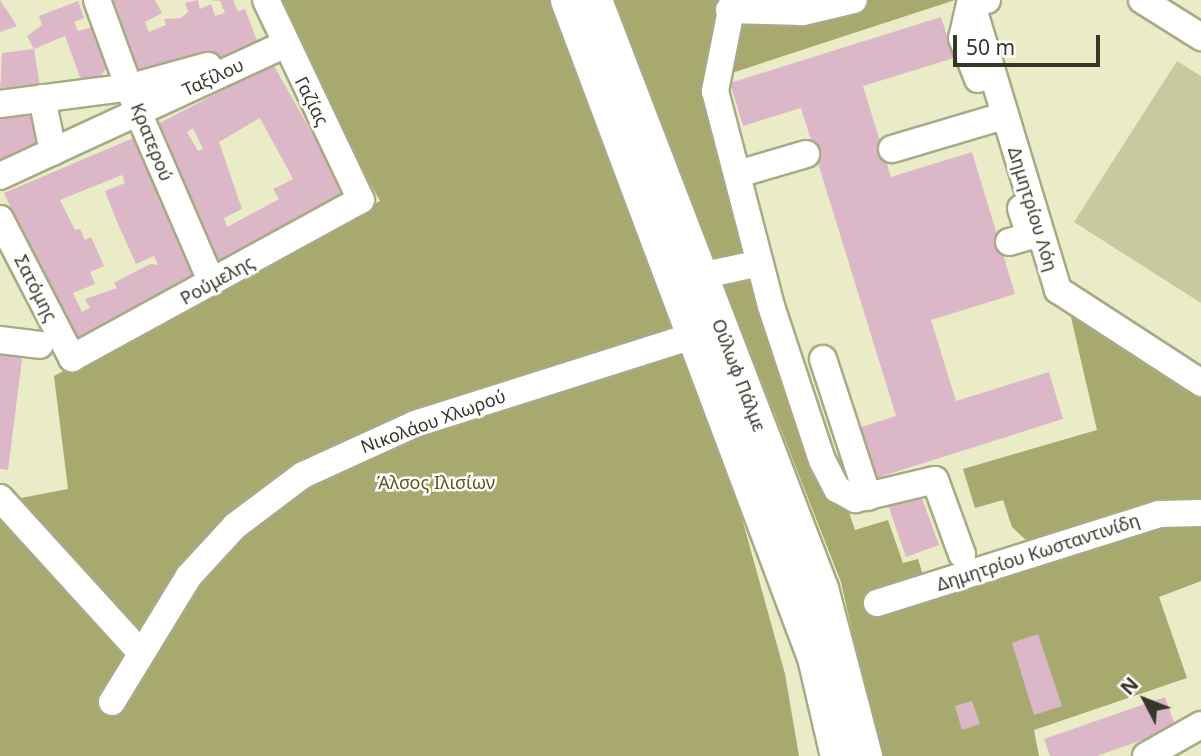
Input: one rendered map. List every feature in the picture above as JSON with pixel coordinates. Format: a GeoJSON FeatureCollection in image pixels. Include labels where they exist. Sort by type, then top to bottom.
{"type":"FeatureCollection","features":[{"type":"Feature","properties":{"kind":"main road","name":"Ούλωφ Πάλμε"},"geometry":{"type":"LineString","coordinates":[[567,0],[814,657],[837,756]]}},
{"type":"Feature","properties":{"kind":"main road","name":"Ούλωφ Πάλμε"},"geometry":{"type":"LineString","coordinates":[[595,0],[821,588],[865,756]]}},
{"type":"Feature","properties":{"kind":"street","name":"Κρατερού"},"geometry":{"type":"LineString","coordinates":[[97,0],[212,283]]}},
{"type":"Feature","properties":{"kind":"street","name":"Γαζίας"},"geometry":{"type":"LineString","coordinates":[[266,0],[283,45],[361,200]]}},
{"type":"Feature","properties":{"kind":"street"},"geometry":{"type":"LineString","coordinates":[[854,0],[803,12],[731,5],[715,91],[760,263],[822,460],[837,489],[855,499],[868,498],[935,480],[962,554]]}},
{"type":"Feature","properties":{"kind":"street"},"geometry":{"type":"LineString","coordinates":[[1142,0],[1201,37]]}},
{"type":"Feature","properties":{"kind":"street"},"geometry":{"type":"LineString","coordinates":[[971,2],[962,38],[993,119],[1030,236],[1009,242]]}},
{"type":"Feature","properties":{"kind":"street","name":"Δημητρίου Λόη"},"geometry":{"type":"LineString","coordinates":[[971,2],[1058,290],[1201,383]]}},
{"type":"Feature","properties":{"kind":"street","name":"Ταξίλου"},"geometry":{"type":"LineString","coordinates":[[0,176],[52,152],[135,99],[283,45]]}},
{"type":"Feature","properties":{"kind":"street"},"geometry":{"type":"LineString","coordinates":[[42,98],[52,152]]}},
{"type":"Feature","properties":{"kind":"street"},"geometry":{"type":"LineString","coordinates":[[0,104],[42,98],[135,99]]}},
{"type":"Feature","properties":{"kind":"street"},"geometry":{"type":"LineString","coordinates":[[892,149],[993,119]]}},
{"type":"Feature","properties":{"kind":"street"},"geometry":{"type":"LineString","coordinates":[[738,174],[806,154]]}},
{"type":"Feature","properties":{"kind":"street","name":"Ρούμελης"},"geometry":{"type":"LineString","coordinates":[[72,358],[361,200]]}},
{"type":"Feature","properties":{"kind":"street","name":"Σατόμης"},"geometry":{"type":"LineString","coordinates":[[0,219],[72,358]]}},
{"type":"Feature","properties":{"kind":"street"},"geometry":{"type":"LineString","coordinates":[[700,276],[760,263]]}},
{"type":"Feature","properties":{"kind":"street","name":"Νικολάου Χλωρού"},"geometry":{"type":"LineString","coordinates":[[112,702],[140,652],[189,576],[235,526],[303,475],[415,424],[692,336]]}},
{"type":"Feature","properties":{"kind":"street"},"geometry":{"type":"LineString","coordinates":[[0,340],[40,345]]}},
{"type":"Feature","properties":{"kind":"street"},"geometry":{"type":"LineString","coordinates":[[823,359],[868,498]]}},
{"type":"Feature","properties":{"kind":"street"},"geometry":{"type":"LineString","coordinates":[[0,498],[140,652]]}},
{"type":"Feature","properties":{"kind":"street","name":"Δημητρίου Κωσταντινίδη"},"geometry":{"type":"LineString","coordinates":[[877,603],[1158,514],[1201,513]]}},
{"type":"Feature","properties":{"kind":"street"},"geometry":{"type":"LineString","coordinates":[[1146,756],[1201,725]]}},
{"type":"Feature","properties":{"kind":"green space","name":"Άλσος Ιλισίων"},"geometry":{"type":"Polygon","coordinates":[[[277,0],[557,0],[738,504],[785,674],[799,756],[0,756],[0,502],[68,489],[54,376],[380,201],[292,40],[277,0]]]}},
{"type":"Feature","properties":{"kind":"green space"},"geometry":{"type":"Polygon","coordinates":[[[612,0],[955,0],[704,82],[855,530],[888,520],[903,563],[918,559],[926,585],[1040,553],[1012,527],[1003,500],[975,508],[963,469],[1097,430],[1070,313],[1201,397],[1201,581],[1159,597],[1187,678],[1034,730],[1039,756],[880,756],[841,582],[612,0]]]}},
{"type":"Feature","properties":{"kind":"green space"},"geometry":{"type":"Polygon","coordinates":[[[1177,61],[1201,76],[1201,303],[1074,222],[1177,61]]]}},
{"type":"Feature","properties":{"kind":"building"},"geometry":{"type":"Polygon","coordinates":[[[0,0],[17,26],[0,32],[0,0]]]}},
{"type":"Feature","properties":{"kind":"building"},"geometry":{"type":"Polygon","coordinates":[[[111,0],[155,0],[162,13],[145,22],[149,32],[166,25],[164,19],[181,18],[188,12],[185,3],[198,0],[200,9],[211,4],[215,16],[225,13],[220,1],[210,0],[233,0],[238,11],[245,9],[258,43],[219,58],[140,74],[111,0]]]}},
{"type":"Feature","properties":{"kind":"building"},"geometry":{"type":"Polygon","coordinates":[[[78,1],[84,18],[74,22],[78,31],[96,26],[110,65],[99,77],[81,80],[65,36],[34,49],[27,36],[42,25],[39,16],[78,1]]]}},
{"type":"Feature","properties":{"kind":"building"},"geometry":{"type":"Polygon","coordinates":[[[941,17],[954,58],[863,86],[891,177],[972,152],[1015,294],[931,320],[956,401],[1049,372],[1063,419],[870,480],[855,429],[896,416],[801,108],[743,126],[730,83],[941,17]]]}},
{"type":"Feature","properties":{"kind":"building"},"geometry":{"type":"Polygon","coordinates":[[[34,49],[40,86],[0,92],[2,53],[34,49]]]}},
{"type":"Feature","properties":{"kind":"building"},"geometry":{"type":"Polygon","coordinates":[[[273,64],[350,201],[217,272],[158,124],[273,64]],[[260,118],[219,142],[242,209],[224,218],[227,227],[279,199],[273,189],[293,179],[260,118]],[[193,128],[187,132],[198,151],[203,149],[193,128]]]}},
{"type":"Feature","properties":{"kind":"building"},"geometry":{"type":"Polygon","coordinates":[[[0,116],[33,116],[39,148],[0,164],[0,116]]]}},
{"type":"Feature","properties":{"kind":"building"},"geometry":{"type":"Polygon","coordinates":[[[138,136],[198,282],[75,344],[4,193],[138,136]],[[122,175],[60,200],[75,230],[80,229],[85,240],[91,237],[104,266],[90,272],[95,284],[73,293],[82,312],[90,308],[85,299],[117,288],[114,283],[150,264],[158,265],[154,256],[136,264],[115,217],[105,191],[125,183],[122,175]]]}},
{"type":"Feature","properties":{"kind":"building"},"geometry":{"type":"Polygon","coordinates":[[[0,349],[23,352],[8,470],[0,469],[0,349]]]}},
{"type":"Feature","properties":{"kind":"building"},"geometry":{"type":"Polygon","coordinates":[[[920,493],[939,545],[906,557],[888,505],[920,493]]]}},
{"type":"Feature","properties":{"kind":"building"},"geometry":{"type":"Polygon","coordinates":[[[1038,634],[1062,706],[1034,715],[1012,643],[1038,634]]]}},
{"type":"Feature","properties":{"kind":"building"},"geometry":{"type":"Polygon","coordinates":[[[1165,697],[1176,728],[1097,756],[1050,756],[1044,739],[1165,697]]]}},
{"type":"Feature","properties":{"kind":"building"},"geometry":{"type":"Polygon","coordinates":[[[972,701],[980,724],[962,730],[955,706],[972,701]]]}}]}
